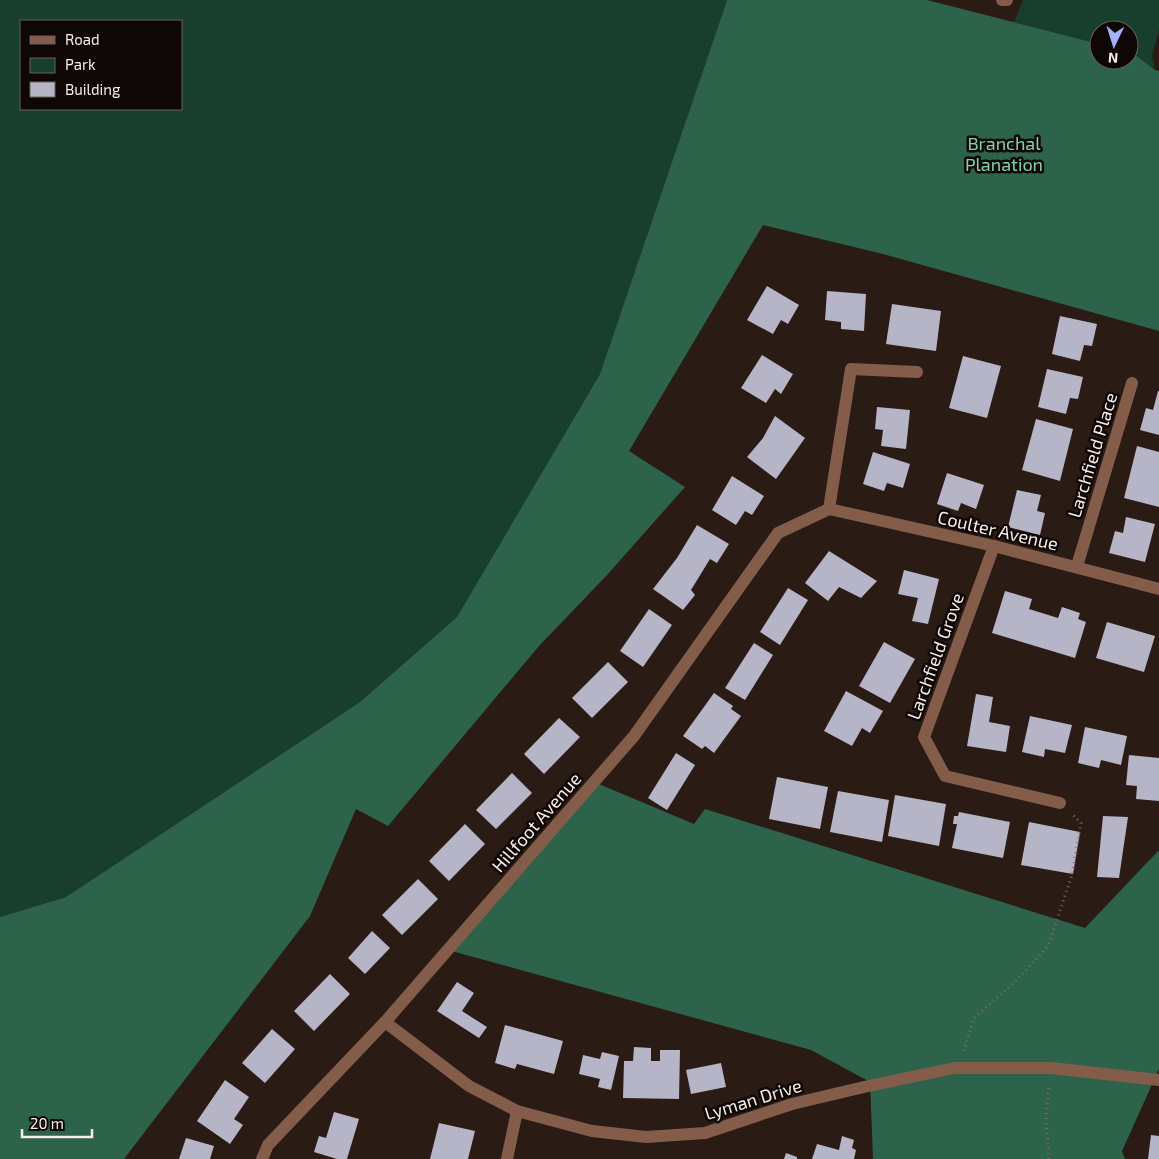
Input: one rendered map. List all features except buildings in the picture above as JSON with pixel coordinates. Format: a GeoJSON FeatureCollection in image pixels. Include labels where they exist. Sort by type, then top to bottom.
{"type":"FeatureCollection","features":[{"type":"Feature","properties":{"kind":"street"},"geometry":{"type":"LineString","coordinates":[[1002,0],[1007,0]]}},
{"type":"Feature","properties":{"kind":"street"},"geometry":{"type":"LineString","coordinates":[[829,509],[851,369],[917,372]]}},
{"type":"Feature","properties":{"kind":"street","name":"Larchfield Place"},"geometry":{"type":"LineString","coordinates":[[1077,566],[1132,382]]}},
{"type":"Feature","properties":{"kind":"street","name":"Coulter Avenue"},"geometry":{"type":"LineString","coordinates":[[829,509],[1077,566],[1159,589]]}},
{"type":"Feature","properties":{"kind":"street","name":"Hillfoot Avenue"},"geometry":{"type":"LineString","coordinates":[[262,1159],[268,1145],[384,1022],[634,736],[778,533],[829,509]]}},
{"type":"Feature","properties":{"kind":"street","name":"Larchfield Grove"},"geometry":{"type":"LineString","coordinates":[[994,546],[924,737],[945,776],[1060,803]]}},
{"type":"Feature","properties":{"kind":"street","name":"Lyman Drive"},"geometry":{"type":"LineString","coordinates":[[384,1022],[469,1086],[517,1111],[592,1131],[646,1138],[705,1133],[792,1104],[958,1068],[1052,1068],[1159,1080]]}},
{"type":"Feature","properties":{"kind":"street"},"geometry":{"type":"LineString","coordinates":[[506,1159],[517,1111]]}},
{"type":"Feature","properties":{"kind":"path"},"geometry":{"type":"LineString","coordinates":[[958,1068],[974,1018],[1014,983],[1048,946],[1072,875],[1081,823],[1060,803]]}},
{"type":"Feature","properties":{"kind":"path"},"geometry":{"type":"LineString","coordinates":[[1049,1159],[1046,1118],[1052,1068]]}},
{"type":"Feature","properties":{"kind":"green space"},"geometry":{"type":"Polygon","coordinates":[[[0,0],[727,0],[600,374],[457,617],[360,702],[66,897],[0,917],[0,0]]]}},
{"type":"Feature","properties":{"kind":"green space","name":"Branchal Planation"},"geometry":{"type":"Polygon","coordinates":[[[727,0],[927,0],[1089,41],[1089,70],[1139,70],[1139,58],[1159,71],[1159,331],[883,254],[763,225],[629,451],[685,487],[608,574],[539,646],[388,826],[356,809],[310,916],[124,1159],[0,1159],[0,917],[66,897],[360,702],[457,617],[600,374],[727,0]]]}},
{"type":"Feature","properties":{"kind":"green space"},"geometry":{"type":"Polygon","coordinates":[[[1023,0],[1159,0],[1159,30],[1152,55],[1155,70],[1139,58],[1139,20],[1089,20],[1089,41],[1014,22],[1023,0]]]}},
{"type":"Feature","properties":{"kind":"green space"},"geometry":{"type":"Polygon","coordinates":[[[594,782],[694,824],[705,809],[1085,928],[1159,850],[1159,1069],[1122,1151],[1125,1159],[873,1159],[870,1082],[811,1050],[448,950],[594,782]]]}}]}
